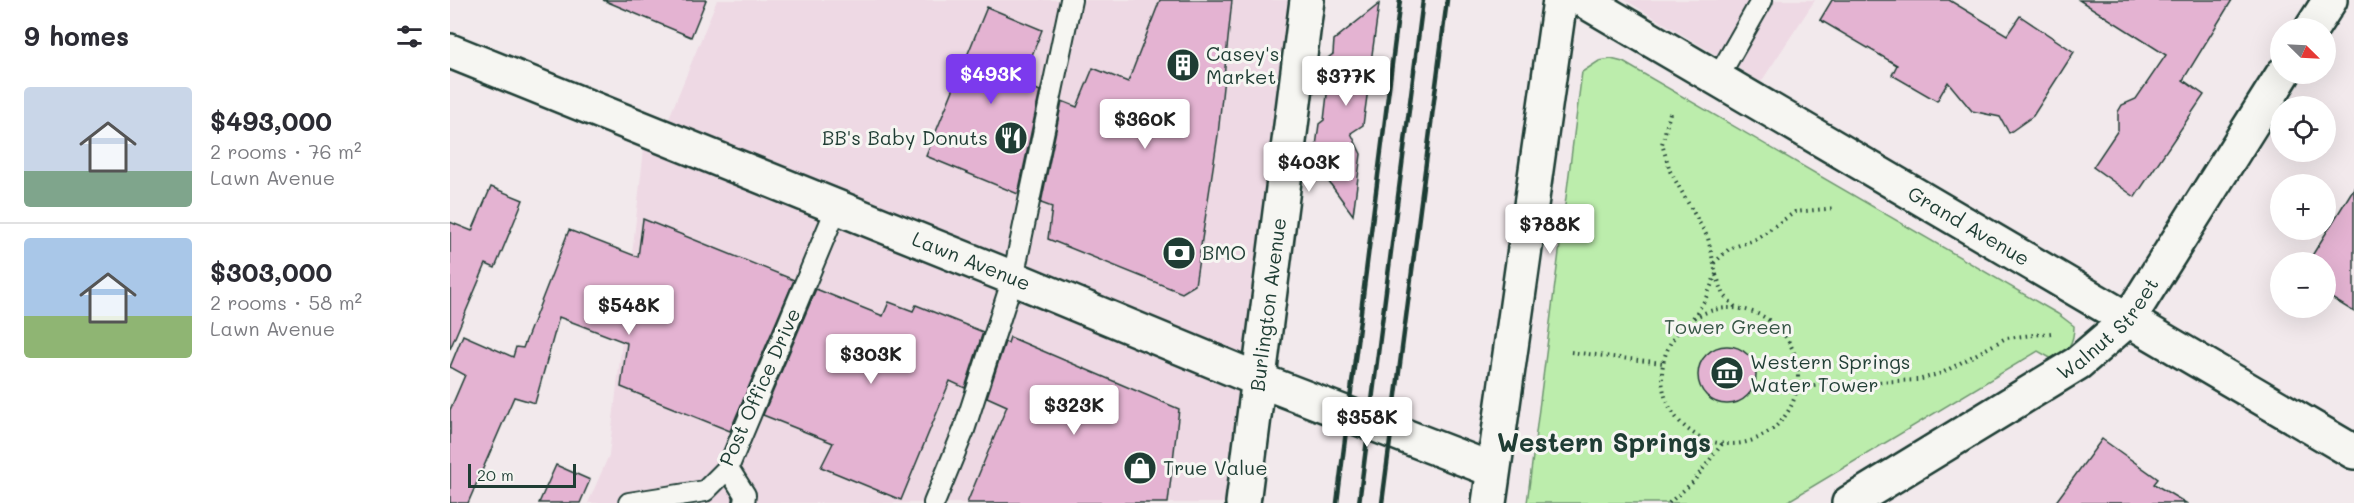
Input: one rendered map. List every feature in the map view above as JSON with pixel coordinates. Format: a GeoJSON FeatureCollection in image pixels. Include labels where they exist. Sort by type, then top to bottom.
{"type":"FeatureCollection","features":[{"type":"Feature","properties":{"kind":"street","name":"Burlington Avenue"},"geometry":{"type":"LineString","coordinates":[[1243,503],[1307,0]]}},
{"type":"Feature","properties":{"kind":"street"},"geometry":{"type":"LineString","coordinates":[[1489,503],[1560,0]]}},
{"type":"Feature","properties":{"kind":"street","name":"Grand Avenue"},"geometry":{"type":"LineString","coordinates":[[1583,0],[2354,452]]}},
{"type":"Feature","properties":{"kind":"street"},"geometry":{"type":"LineString","coordinates":[[2318,18],[2330,0]]}},
{"type":"Feature","properties":{"kind":"street","name":"Lawn Avenue"},"geometry":{"type":"LineString","coordinates":[[450,51],[1013,278],[1259,380],[1493,470]]}},
{"type":"Feature","properties":{"kind":"street","name":"Walnut Street"},"geometry":{"type":"LineString","coordinates":[[1849,503],[2078,363],[2128,320],[2277,84]]}},
{"type":"Feature","properties":{"kind":"lane"},"geometry":{"type":"LineString","coordinates":[[934,503],[964,430],[1013,278],[1071,0]]}},
{"type":"Feature","properties":{"kind":"lane"},"geometry":{"type":"LineString","coordinates":[[1717,79],[1762,0]]}},
{"type":"Feature","properties":{"kind":"lane","name":"Post Office Drive"},"geometry":{"type":"LineString","coordinates":[[628,503],[705,491],[728,468],[837,207]]}},
{"type":"Feature","properties":{"kind":"lane"},"geometry":{"type":"LineString","coordinates":[[728,468],[745,495],[744,503]]}},
{"type":"Feature","properties":{"kind":"path"},"geometry":{"type":"LineString","coordinates":[[1670,113],[1662,144],[1670,171],[1708,238],[1716,274],[1724,295],[1736,308]]}},
{"type":"Feature","properties":{"kind":"path"},"geometry":{"type":"LineString","coordinates":[[1714,264],[1729,249],[1756,240],[1795,212],[1836,208]]}},
{"type":"Feature","properties":{"kind":"path"},"geometry":{"type":"LineString","coordinates":[[1691,320],[1716,309],[1736,308],[1756,313],[1767,319],[1786,338],[1796,362],[1796,388],[1786,413],[1768,432],[1743,442],[1723,443],[1704,439],[1692,433],[1674,414],[1663,390],[1663,363],[1673,338],[1691,320],[1705,300],[1716,274]]}},
{"type":"Feature","properties":{"kind":"path"},"geometry":{"type":"LineString","coordinates":[[1796,388],[1918,380],[1942,373],[2006,338],[2050,333]]}},
{"type":"Feature","properties":{"kind":"path"},"geometry":{"type":"LineString","coordinates":[[1571,352],[1663,363]]}},
{"type":"Feature","properties":{"kind":"path"},"geometry":{"type":"LineString","coordinates":[[1669,503],[1693,482],[1723,443]]}},
{"type":"Feature","properties":{"kind":"shaded area"},"geometry":{"type":"Polygon","coordinates":[[[717,0],[1300,0],[1237,503],[588,503],[609,455],[644,149],[660,140],[717,0]]]}},
{"type":"Feature","properties":{"kind":"shaded area"},"geometry":{"type":"Polygon","coordinates":[[[1625,0],[1815,0],[1761,82],[1625,0]]]}},
{"type":"Feature","properties":{"kind":"green space","name":"Tower Green"},"geometry":{"type":"Polygon","coordinates":[[[1611,59],[1623,62],[2058,314],[2074,326],[2073,338],[2069,346],[2054,360],[2038,351],[1785,503],[1527,503],[1582,72],[1599,61],[1611,59]]]}},
{"type":"Feature","properties":{"kind":"building"},"geometry":{"type":"Polygon","coordinates":[[[603,0],[706,0],[691,37],[603,0]]]}},
{"type":"Feature","properties":{"kind":"building"},"geometry":{"type":"Polygon","coordinates":[[[1160,0],[1232,0],[1218,135],[1195,285],[1182,293],[1048,239],[1052,207],[1041,203],[1062,101],[1077,107],[1093,68],[1128,82],[1160,0]]]}},
{"type":"Feature","properties":{"kind":"building"},"geometry":{"type":"Polygon","coordinates":[[[1832,0],[1949,0],[2007,35],[2020,16],[2074,52],[2033,116],[2009,133],[2000,117],[1972,111],[1948,82],[1937,101],[1892,75],[1897,65],[1820,20],[1832,0]]]}},
{"type":"Feature","properties":{"kind":"building"},"geometry":{"type":"Polygon","coordinates":[[[2079,0],[2232,0],[2183,80],[2204,95],[2135,197],[2093,167],[2118,130],[2118,112],[2122,105],[2136,99],[2166,55],[2079,0]]]}},
{"type":"Feature","properties":{"kind":"building"},"geometry":{"type":"Polygon","coordinates":[[[1379,4],[1371,62],[1358,79],[1368,89],[1363,125],[1351,133],[1361,154],[1353,215],[1318,167],[1320,150],[1316,146],[1319,124],[1324,120],[1328,86],[1325,82],[1328,58],[1333,54],[1334,40],[1379,4]]]}},
{"type":"Feature","properties":{"kind":"building"},"geometry":{"type":"Polygon","coordinates":[[[987,7],[1042,30],[1021,83],[1040,91],[1018,194],[926,156],[987,7]]]}},
{"type":"Feature","properties":{"kind":"building"},"geometry":{"type":"Polygon","coordinates":[[[491,187],[523,200],[495,268],[486,264],[450,349],[450,222],[472,231],[491,187]]]}},
{"type":"Feature","properties":{"kind":"building"},"geometry":{"type":"Polygon","coordinates":[[[2354,188],[2354,312],[2336,301],[2336,252],[2314,252],[2322,240],[2336,240],[2336,217],[2354,188]]]}},
{"type":"Feature","properties":{"kind":"building"},"geometry":{"type":"Polygon","coordinates":[[[643,219],[794,280],[730,431],[621,387],[627,343],[559,317],[535,403],[514,397],[468,503],[450,503],[450,410],[465,375],[450,367],[463,335],[513,357],[516,347],[523,348],[569,230],[638,257],[643,219]]]}},
{"type":"Feature","properties":{"kind":"building"},"geometry":{"type":"Polygon","coordinates":[[[816,289],[883,316],[889,302],[913,311],[916,305],[983,332],[965,388],[950,381],[901,500],[821,467],[833,443],[763,415],[816,289]]]}},
{"type":"Feature","properties":{"kind":"building"},"geometry":{"type":"Polygon","coordinates":[[[1010,337],[1179,409],[1168,503],[967,503],[1007,406],[987,397],[1005,342],[1008,343],[1010,337]]]}},
{"type":"Feature","properties":{"kind":"building","name":"Western Springs Water Tower"},"geometry":{"type":"Polygon","coordinates":[[[1721,346],[1733,346],[1743,350],[1752,359],[1756,381],[1748,396],[1733,404],[1721,404],[1711,400],[1702,391],[1698,381],[1698,369],[1702,359],[1711,350],[1721,346]]]}},
{"type":"Feature","properties":{"kind":"building"},"geometry":{"type":"Polygon","coordinates":[[[2102,439],[2158,479],[2154,484],[2186,503],[2055,503],[2102,439]]]}},
{"type":"Feature","properties":{"kind":"building"},"geometry":{"type":"Polygon","coordinates":[[[556,465],[590,480],[580,503],[539,503],[556,465]]]}},
{"type":"Feature","properties":{"kind":"railway"},"geometry":{"type":"LineString","coordinates":[[1337,503],[1400,0]]}},
{"type":"Feature","properties":{"kind":"railway"},"geometry":{"type":"LineString","coordinates":[[1359,503],[1423,0]]}},
{"type":"Feature","properties":{"kind":"railway"},"geometry":{"type":"LineString","coordinates":[[1382,503],[1447,0]]}},
{"type":"Feature","properties":{"kind":"place","name":"Casey's Market"},"geometry":{"type":"Point","coordinates":[1183,65]}},
{"type":"Feature","properties":{"kind":"place","name":"BB's Baby Donuts"},"geometry":{"type":"Point","coordinates":[1011,138]}},
{"type":"Feature","properties":{"kind":"place","name":"BMO"},"geometry":{"type":"Point","coordinates":[1179,253]}},
{"type":"Feature","properties":{"kind":"place","name":"Western Springs Water Tower"},"geometry":{"type":"Point","coordinates":[1727,373]}},
{"type":"Feature","properties":{"kind":"place","name":"True Value"},"geometry":{"type":"Point","coordinates":[1140,468]}},
{"type":"Feature","properties":{"kind":"district","name":"Western Springs"},"geometry":{"type":"Point","coordinates":[1604,443]}}]}
